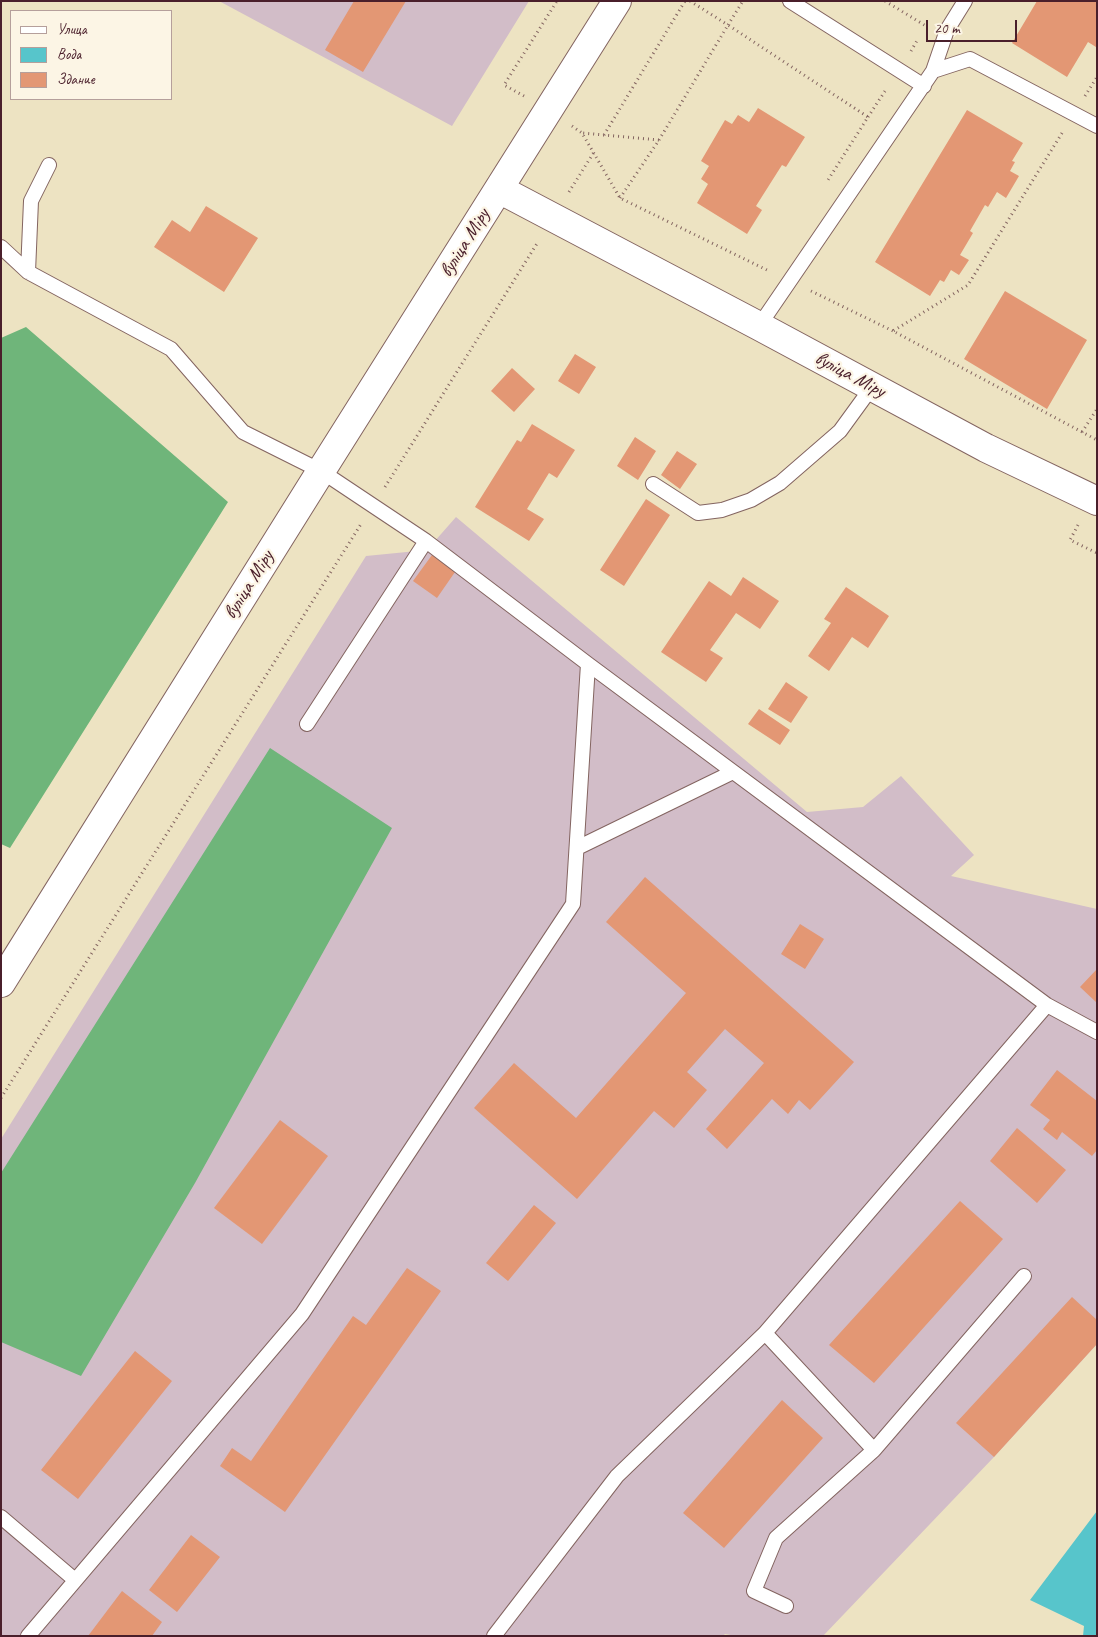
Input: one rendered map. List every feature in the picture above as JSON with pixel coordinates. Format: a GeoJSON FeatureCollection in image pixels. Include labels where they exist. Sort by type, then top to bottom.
{"type":"FeatureCollection","features":[{"type":"Feature","properties":{"kind":"main road","name":"вуліца Міру"},"geometry":{"type":"LineString","coordinates":[[1,983],[617,1]]}},
{"type":"Feature","properties":{"kind":"main road","name":"вуліца Міру"},"geometry":{"type":"LineString","coordinates":[[499,189],[986,448],[1097,501]]}},
{"type":"Feature","properties":{"kind":"lane"},"geometry":{"type":"LineString","coordinates":[[790,1],[924,86]]}},
{"type":"Feature","properties":{"kind":"lane"},"geometry":{"type":"LineString","coordinates":[[759,326],[934,71],[947,30],[965,1]]}},
{"type":"Feature","properties":{"kind":"lane"},"geometry":{"type":"LineString","coordinates":[[934,71],[970,59],[1097,126]]}},
{"type":"Feature","properties":{"kind":"lane"},"geometry":{"type":"LineString","coordinates":[[28,272],[31,201],[49,165]]}},
{"type":"Feature","properties":{"kind":"lane"},"geometry":{"type":"LineString","coordinates":[[1,247],[28,272],[171,350],[243,432],[321,471],[426,541],[588,664],[1047,1005],[1097,1032]]}},
{"type":"Feature","properties":{"kind":"lane"},"geometry":{"type":"LineString","coordinates":[[652,484],[698,513],[722,510],[750,500],[780,483],[840,432],[872,387]]}},
{"type":"Feature","properties":{"kind":"lane"},"geometry":{"type":"LineString","coordinates":[[307,724],[426,541]]}},
{"type":"Feature","properties":{"kind":"lane"},"geometry":{"type":"LineString","coordinates":[[28,1636],[302,1314],[573,904],[588,664]]}},
{"type":"Feature","properties":{"kind":"lane"},"geometry":{"type":"LineString","coordinates":[[577,848],[733,772]]}},
{"type":"Feature","properties":{"kind":"lane"},"geometry":{"type":"LineString","coordinates":[[494,1636],[617,1476],[765,1333],[1047,1005]]}},
{"type":"Feature","properties":{"kind":"lane"},"geometry":{"type":"LineString","coordinates":[[786,1606],[754,1590],[776,1538],[874,1450],[1024,1276]]}},
{"type":"Feature","properties":{"kind":"lane"},"geometry":{"type":"LineString","coordinates":[[765,1333],[874,1450]]}},
{"type":"Feature","properties":{"kind":"lane"},"geometry":{"type":"LineString","coordinates":[[1,1517],[75,1580]]}},
{"type":"Feature","properties":{"kind":"path"},"geometry":{"type":"LineString","coordinates":[[604,135],[684,1]]}},
{"type":"Feature","properties":{"kind":"path"},"geometry":{"type":"LineString","coordinates":[[690,1],[868,116],[827,182]]}},
{"type":"Feature","properties":{"kind":"path"},"geometry":{"type":"LineString","coordinates":[[620,198],[659,140],[743,1]]}},
{"type":"Feature","properties":{"kind":"path"},"geometry":{"type":"LineString","coordinates":[[885,1],[926,26]]}},
{"type":"Feature","properties":{"kind":"path"},"geometry":{"type":"LineString","coordinates":[[893,331],[968,285],[1097,77]]}},
{"type":"Feature","properties":{"kind":"path"},"geometry":{"type":"LineString","coordinates":[[659,140],[582,133],[620,198],[893,331],[1097,440]]}},
{"type":"Feature","properties":{"kind":"path"},"geometry":{"type":"LineString","coordinates":[[1,1098],[594,152]]}},
{"type":"Feature","properties":{"kind":"path"},"geometry":{"type":"LineString","coordinates":[[1082,432],[1097,409]]}},
{"type":"Feature","properties":{"kind":"shaded area"},"geometry":{"type":"Polygon","coordinates":[[[219,1],[529,1],[452,126],[219,1]]]}},
{"type":"Feature","properties":{"kind":"shaded area"},"geometry":{"type":"Polygon","coordinates":[[[456,517],[807,812],[863,807],[901,776],[974,855],[951,876],[1097,909],[1097,1344],[994,1457],[823,1636],[736,1636],[725,1634],[723,1636],[1,1636],[1,1139],[366,556],[427,550],[456,517]]]}},
{"type":"Feature","properties":{"kind":"green space"},"geometry":{"type":"Polygon","coordinates":[[[26,327],[228,502],[10,848],[1,844],[1,338],[26,327]]]}},
{"type":"Feature","properties":{"kind":"green space"},"geometry":{"type":"Polygon","coordinates":[[[270,748],[392,828],[195,1183],[81,1376],[1,1342],[1,1173],[270,748]]]}},
{"type":"Feature","properties":{"kind":"water"},"geometry":{"type":"Polygon","coordinates":[[[1097,1511],[1097,1636],[1083,1636],[1084,1626],[1030,1600],[1097,1511]]]}},
{"type":"Feature","properties":{"kind":"building"},"geometry":{"type":"Polygon","coordinates":[[[354,1],[406,1],[363,72],[325,50],[354,1]]]}},
{"type":"Feature","properties":{"kind":"building"},"geometry":{"type":"Polygon","coordinates":[[[1037,1],[1097,1],[1097,46],[1088,42],[1067,77],[1012,43],[1037,1]]]}},
{"type":"Feature","properties":{"kind":"building"},"geometry":{"type":"Polygon","coordinates":[[[758,108],[805,137],[786,167],[782,165],[756,206],[762,210],[747,234],[697,203],[708,184],[701,179],[709,166],[701,161],[725,120],[732,124],[738,115],[749,122],[758,108]]]}},
{"type":"Feature","properties":{"kind":"building"},"geometry":{"type":"Polygon","coordinates":[[[967,110],[1023,143],[1012,161],[1015,162],[1010,171],[1019,176],[1006,198],[997,192],[988,207],[985,205],[970,231],[973,233],[960,255],[969,260],[959,275],[951,270],[944,282],[940,280],[930,296],[875,262],[967,110]]]}},
{"type":"Feature","properties":{"kind":"building"},"geometry":{"type":"Polygon","coordinates":[[[206,206],[258,238],[224,292],[154,247],[172,220],[190,232],[206,206]]]}},
{"type":"Feature","properties":{"kind":"building"},"geometry":{"type":"Polygon","coordinates":[[[1005,291],[1087,340],[1047,409],[964,359],[1005,291]]]}},
{"type":"Feature","properties":{"kind":"building"},"geometry":{"type":"Polygon","coordinates":[[[575,354],[596,367],[579,394],[558,381],[575,354]]]}},
{"type":"Feature","properties":{"kind":"building"},"geometry":{"type":"Polygon","coordinates":[[[512,368],[535,389],[514,412],[491,391],[512,368]]]}},
{"type":"Feature","properties":{"kind":"building"},"geometry":{"type":"Polygon","coordinates":[[[532,424],[575,450],[557,478],[549,473],[527,509],[544,519],[529,541],[475,507],[517,440],[521,442],[532,424]]]}},
{"type":"Feature","properties":{"kind":"building"},"geometry":{"type":"Polygon","coordinates":[[[635,437],[656,451],[638,480],[617,466],[635,437]]]}},
{"type":"Feature","properties":{"kind":"building"},"geometry":{"type":"Polygon","coordinates":[[[677,451],[697,464],[680,489],[661,475],[677,451]]]}},
{"type":"Feature","properties":{"kind":"building"},"geometry":{"type":"Polygon","coordinates":[[[646,499],[670,515],[624,586],[600,570],[646,499]]]}},
{"type":"Feature","properties":{"kind":"building"},"geometry":{"type":"Polygon","coordinates":[[[432,555],[455,572],[437,598],[413,581],[432,555]]]}},
{"type":"Feature","properties":{"kind":"building"},"geometry":{"type":"Polygon","coordinates":[[[743,577],[779,601],[760,629],[736,613],[710,650],[723,658],[706,682],[661,652],[709,581],[731,596],[743,577]]]}},
{"type":"Feature","properties":{"kind":"building"},"geometry":{"type":"Polygon","coordinates":[[[846,587],[889,616],[868,648],[852,637],[829,671],[808,656],[831,623],[824,619],[846,587]]]}},
{"type":"Feature","properties":{"kind":"building"},"geometry":{"type":"Polygon","coordinates":[[[786,682],[808,697],[791,723],[768,709],[786,682]]]}},
{"type":"Feature","properties":{"kind":"building"},"geometry":{"type":"Polygon","coordinates":[[[759,709],[790,730],[780,745],[748,724],[759,709]]]}},
{"type":"Feature","properties":{"kind":"building"},"geometry":{"type":"Polygon","coordinates":[[[645,877],[854,1062],[810,1110],[799,1100],[788,1114],[772,1099],[727,1149],[706,1129],[764,1063],[725,1029],[687,1072],[707,1090],[674,1128],[654,1111],[577,1199],[474,1108],[514,1063],[576,1118],[686,993],[606,922],[645,877]]]}},
{"type":"Feature","properties":{"kind":"building"},"geometry":{"type":"Polygon","coordinates":[[[800,924],[824,939],[805,969],[781,954],[800,924]]]}},
{"type":"Feature","properties":{"kind":"building"},"geometry":{"type":"Polygon","coordinates":[[[1097,969],[1097,1003],[1080,987],[1097,969]]]}},
{"type":"Feature","properties":{"kind":"building"},"geometry":{"type":"Polygon","coordinates":[[[1057,1070],[1097,1101],[1097,1150],[1092,1156],[1062,1132],[1057,1140],[1043,1129],[1050,1120],[1030,1105],[1057,1070]]]}},
{"type":"Feature","properties":{"kind":"building"},"geometry":{"type":"Polygon","coordinates":[[[280,1120],[328,1156],[262,1244],[214,1208],[280,1120]]]}},
{"type":"Feature","properties":{"kind":"building"},"geometry":{"type":"Polygon","coordinates":[[[1017,1128],[1066,1170],[1037,1203],[990,1161],[1017,1128]]]}},
{"type":"Feature","properties":{"kind":"building"},"geometry":{"type":"Polygon","coordinates":[[[960,1201],[1003,1239],[874,1383],[829,1345],[960,1201]]]}},
{"type":"Feature","properties":{"kind":"building"},"geometry":{"type":"Polygon","coordinates":[[[534,1205],[556,1223],[508,1281],[486,1263],[534,1205]]]}},
{"type":"Feature","properties":{"kind":"building"},"geometry":{"type":"Polygon","coordinates":[[[407,1268],[441,1291],[285,1512],[220,1466],[232,1448],[251,1461],[353,1316],[366,1325],[407,1268]]]}},
{"type":"Feature","properties":{"kind":"building"},"geometry":{"type":"Polygon","coordinates":[[[1072,1297],[1097,1320],[1097,1344],[994,1457],[956,1423],[1072,1297]]]}},
{"type":"Feature","properties":{"kind":"building"},"geometry":{"type":"Polygon","coordinates":[[[135,1351],[172,1381],[78,1499],[41,1470],[135,1351]]]}},
{"type":"Feature","properties":{"kind":"building"},"geometry":{"type":"Polygon","coordinates":[[[782,1400],[823,1438],[724,1548],[683,1513],[782,1400]]]}},
{"type":"Feature","properties":{"kind":"building"},"geometry":{"type":"Polygon","coordinates":[[[191,1535],[220,1557],[177,1612],[149,1590],[191,1535]]]}},
{"type":"Feature","properties":{"kind":"building"},"geometry":{"type":"Polygon","coordinates":[[[122,1591],[162,1622],[152,1636],[88,1636],[122,1591]]]}}]}
